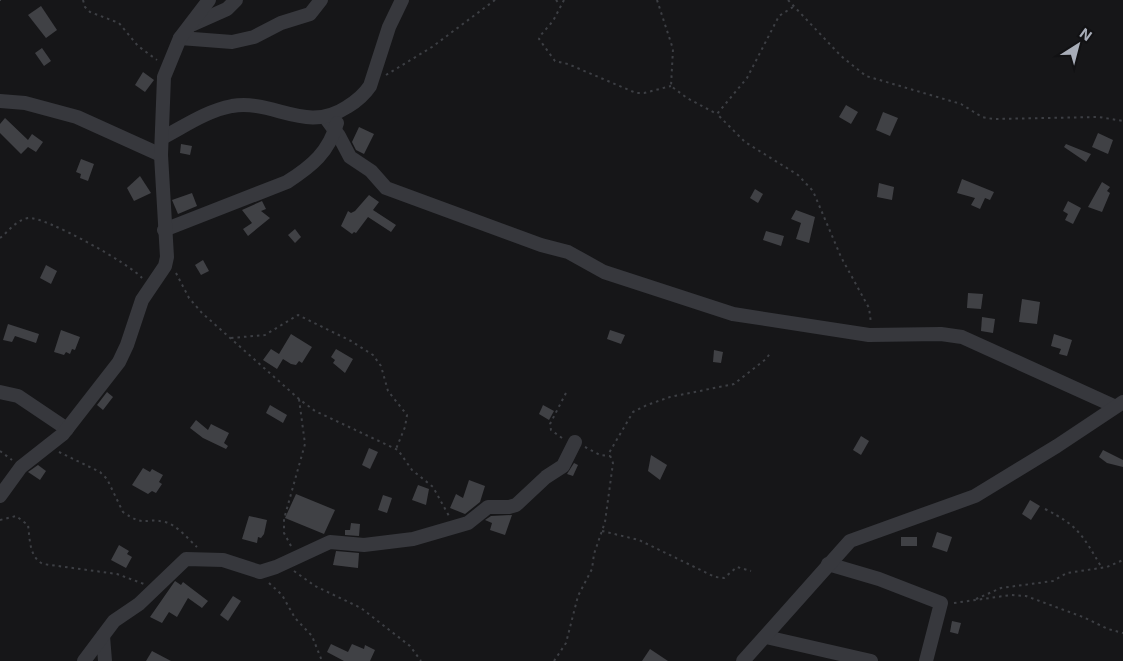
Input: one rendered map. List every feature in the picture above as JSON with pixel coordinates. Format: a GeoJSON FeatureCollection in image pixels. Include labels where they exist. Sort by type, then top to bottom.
{"type":"FeatureCollection","features":[{"type":"Feature","properties":{"kind":"street"},"geometry":{"type":"LineString","coordinates":[[0,496],[21,467],[48,447],[67,429],[119,362],[146,292],[165,266],[167,258],[161,155],[164,77],[180,38],[209,0]]}},
{"type":"Feature","properties":{"kind":"street"},"geometry":{"type":"LineString","coordinates":[[188,26],[227,9],[236,0]]}},
{"type":"Feature","properties":{"kind":"street"},"geometry":{"type":"LineString","coordinates":[[180,38],[232,42],[254,37],[281,23],[310,14],[321,0]]}},
{"type":"Feature","properties":{"kind":"street"},"geometry":{"type":"LineString","coordinates":[[162,138],[210,112],[232,106],[248,105],[308,118],[325,118],[339,112],[364,95],[370,86],[389,27],[402,0]]}},
{"type":"Feature","properties":{"kind":"street"},"geometry":{"type":"LineString","coordinates":[[0,100],[25,103],[77,117],[161,155]]}},
{"type":"Feature","properties":{"kind":"street"},"geometry":{"type":"LineString","coordinates":[[164,230],[287,182],[330,145],[339,112]]}},
{"type":"Feature","properties":{"kind":"street"},"geometry":{"type":"LineString","coordinates":[[325,118],[335,129],[350,157],[370,171],[390,190],[541,245],[568,252],[604,272],[733,314],[870,335],[942,334],[962,337],[1118,404]]}},
{"type":"Feature","properties":{"kind":"street"},"geometry":{"type":"LineString","coordinates":[[0,392],[18,396],[67,429]]}},
{"type":"Feature","properties":{"kind":"street"},"geometry":{"type":"LineString","coordinates":[[743,661],[844,546],[856,538],[974,496],[1057,446],[1118,404]]}},
{"type":"Feature","properties":{"kind":"street"},"geometry":{"type":"LineString","coordinates":[[84,661],[114,621],[139,604],[186,558],[231,561],[256,572],[266,571],[330,542],[364,545],[403,541],[455,527],[468,522],[488,507],[509,508],[516,505],[546,476],[563,466],[575,442]]}},
{"type":"Feature","properties":{"kind":"street"},"geometry":{"type":"LineString","coordinates":[[828,564],[879,579],[941,604],[926,661]]}},
{"type":"Feature","properties":{"kind":"street"},"geometry":{"type":"LineString","coordinates":[[103,636],[106,661]]}},
{"type":"Feature","properties":{"kind":"street"},"geometry":{"type":"LineString","coordinates":[[766,637],[871,661]]}},
{"type":"Feature","properties":{"kind":"path"},"geometry":{"type":"LineString","coordinates":[[83,0],[90,12],[119,23],[143,51],[167,67]]}},
{"type":"Feature","properties":{"kind":"path"},"geometry":{"type":"LineString","coordinates":[[370,86],[432,47],[495,0]]}},
{"type":"Feature","properties":{"kind":"path"},"geometry":{"type":"LineString","coordinates":[[556,0],[560,5]]}},
{"type":"Feature","properties":{"kind":"path"},"geometry":{"type":"LineString","coordinates":[[564,0],[553,21],[539,39],[555,61],[568,64],[636,92],[644,93],[671,86]]}},
{"type":"Feature","properties":{"kind":"path"},"geometry":{"type":"LineString","coordinates":[[656,0],[673,49],[671,86]]}},
{"type":"Feature","properties":{"kind":"path"},"geometry":{"type":"LineString","coordinates":[[788,0],[854,68],[866,76],[961,104],[982,116],[993,119],[1098,117],[1123,121]]}},
{"type":"Feature","properties":{"kind":"path"},"geometry":{"type":"LineString","coordinates":[[717,114],[744,82],[780,16],[793,7]]}},
{"type":"Feature","properties":{"kind":"path"},"geometry":{"type":"LineString","coordinates":[[671,86],[687,98],[717,114],[745,142],[798,175],[813,191],[841,257],[869,308],[872,318],[870,335]]}},
{"type":"Feature","properties":{"kind":"path"},"geometry":{"type":"LineString","coordinates":[[0,238],[14,224],[28,218],[39,219],[133,269],[142,278],[146,292]]}},
{"type":"Feature","properties":{"kind":"path"},"geometry":{"type":"LineString","coordinates":[[167,258],[190,298],[202,313],[299,399],[315,410],[396,448],[412,470],[433,487],[455,527]]}},
{"type":"Feature","properties":{"kind":"path"},"geometry":{"type":"LineString","coordinates":[[232,338],[265,336],[292,317],[300,315],[351,340],[373,355],[381,366],[388,391],[406,416],[405,427],[396,448]]}},
{"type":"Feature","properties":{"kind":"path"},"geometry":{"type":"LineString","coordinates":[[554,661],[566,643],[578,596],[592,570],[594,554],[602,531],[612,463],[609,453],[633,412],[670,397],[734,384],[766,360],[771,352]]}},
{"type":"Feature","properties":{"kind":"path"},"geometry":{"type":"LineString","coordinates":[[299,399],[305,444],[296,472],[283,528],[291,560],[302,578],[361,608],[410,646],[421,661]]}},
{"type":"Feature","properties":{"kind":"path"},"geometry":{"type":"LineString","coordinates":[[48,447],[100,472],[107,479],[123,512],[143,523],[161,522],[172,525],[210,559]]}},
{"type":"Feature","properties":{"kind":"path"},"geometry":{"type":"LineString","coordinates":[[1045,509],[1068,521],[1076,528],[1102,568]]}},
{"type":"Feature","properties":{"kind":"path"},"geometry":{"type":"LineString","coordinates":[[0,520],[16,516],[28,525],[33,555],[38,562],[117,574],[155,588]]}},
{"type":"Feature","properties":{"kind":"path"},"geometry":{"type":"LineString","coordinates":[[602,531],[639,540],[715,577],[724,578],[737,567],[751,571]]}},
{"type":"Feature","properties":{"kind":"path"},"geometry":{"type":"LineString","coordinates":[[971,601],[1001,588],[1046,582],[1067,573],[1102,568],[1123,560]]}},
{"type":"Feature","properties":{"kind":"path"},"geometry":{"type":"LineString","coordinates":[[256,572],[282,595],[295,618],[312,636],[322,661]]}},
{"type":"Feature","properties":{"kind":"path"},"geometry":{"type":"LineString","coordinates":[[941,604],[1011,595],[1026,596],[1089,619],[1108,629],[1123,632]]}},
{"type":"Feature","properties":{"kind":"building"},"geometry":{"type":"Polygon","coordinates":[[[41,6],[57,30],[46,38],[28,15],[41,6]]]}},
{"type":"Feature","properties":{"kind":"building"},"geometry":{"type":"Polygon","coordinates":[[[42,48],[51,61],[44,66],[35,53],[42,48]]]}},
{"type":"Feature","properties":{"kind":"building"},"geometry":{"type":"Polygon","coordinates":[[[143,72],[154,80],[145,92],[135,85],[143,72]]]}},
{"type":"Feature","properties":{"kind":"building"},"geometry":{"type":"Polygon","coordinates":[[[846,105],[858,112],[851,124],[839,117],[846,105]]]}},
{"type":"Feature","properties":{"kind":"building"},"geometry":{"type":"Polygon","coordinates":[[[883,112],[898,118],[890,136],[876,130],[883,112]]]}},
{"type":"Feature","properties":{"kind":"building"},"geometry":{"type":"Polygon","coordinates":[[[5,118],[28,140],[32,134],[43,142],[36,152],[28,147],[21,154],[0,133],[0,124],[5,118]]]}},
{"type":"Feature","properties":{"kind":"building"},"geometry":{"type":"Polygon","coordinates":[[[359,127],[374,134],[364,154],[356,150],[352,142],[359,127]]]}},
{"type":"Feature","properties":{"kind":"building"},"geometry":{"type":"Polygon","coordinates":[[[1098,133],[1113,140],[1108,154],[1092,147],[1098,133]]]}},
{"type":"Feature","properties":{"kind":"building"},"geometry":{"type":"Polygon","coordinates":[[[181,144],[192,146],[190,155],[180,153],[181,144]]]}},
{"type":"Feature","properties":{"kind":"building"},"geometry":{"type":"Polygon","coordinates":[[[1066,144],[1091,154],[1086,162],[1064,147],[1066,144]]]}},
{"type":"Feature","properties":{"kind":"building"},"geometry":{"type":"Polygon","coordinates":[[[81,159],[94,164],[88,181],[80,178],[81,174],[76,172],[81,159]]]}},
{"type":"Feature","properties":{"kind":"building"},"geometry":{"type":"Polygon","coordinates":[[[140,176],[151,193],[134,201],[127,188],[140,176]]]}},
{"type":"Feature","properties":{"kind":"building"},"geometry":{"type":"Polygon","coordinates":[[[962,179],[994,192],[990,200],[985,198],[980,209],[971,205],[975,198],[957,193],[962,179]]]}},
{"type":"Feature","properties":{"kind":"building"},"geometry":{"type":"Polygon","coordinates":[[[1102,182],[1110,187],[1107,191],[1110,193],[1102,212],[1088,207],[1102,182]]]}},
{"type":"Feature","properties":{"kind":"building"},"geometry":{"type":"Polygon","coordinates":[[[879,183],[894,187],[892,200],[877,197],[879,183]]]}},
{"type":"Feature","properties":{"kind":"building"},"geometry":{"type":"Polygon","coordinates":[[[755,189],[763,194],[758,203],[750,198],[755,189]]]}},
{"type":"Feature","properties":{"kind":"building"},"geometry":{"type":"Polygon","coordinates":[[[192,193],[197,206],[178,214],[172,200],[192,193]]]}},
{"type":"Feature","properties":{"kind":"building"},"geometry":{"type":"Polygon","coordinates":[[[369,195],[379,202],[373,210],[396,225],[391,232],[368,217],[356,233],[352,234],[341,226],[348,211],[351,213],[355,211],[369,195]]]}},
{"type":"Feature","properties":{"kind":"building"},"geometry":{"type":"Polygon","coordinates":[[[262,201],[266,209],[261,211],[270,218],[248,236],[243,229],[252,223],[242,210],[262,201]]]}},
{"type":"Feature","properties":{"kind":"building"},"geometry":{"type":"Polygon","coordinates":[[[1068,201],[1081,208],[1073,224],[1065,220],[1068,214],[1063,211],[1068,201]]]}},
{"type":"Feature","properties":{"kind":"building"},"geometry":{"type":"Polygon","coordinates":[[[796,210],[815,217],[809,243],[796,239],[801,223],[791,219],[796,210]]]}},
{"type":"Feature","properties":{"kind":"building"},"geometry":{"type":"Polygon","coordinates":[[[295,229],[301,237],[295,243],[288,235],[295,229]]]}},
{"type":"Feature","properties":{"kind":"building"},"geometry":{"type":"Polygon","coordinates":[[[766,231],[784,236],[781,246],[763,240],[766,231]]]}},
{"type":"Feature","properties":{"kind":"building"},"geometry":{"type":"Polygon","coordinates":[[[203,260],[209,271],[201,275],[195,265],[203,260]]]}},
{"type":"Feature","properties":{"kind":"building"},"geometry":{"type":"Polygon","coordinates":[[[46,265],[57,271],[51,284],[40,278],[46,265]]]}},
{"type":"Feature","properties":{"kind":"building"},"geometry":{"type":"Polygon","coordinates":[[[968,293],[983,294],[981,309],[967,308],[968,293]]]}},
{"type":"Feature","properties":{"kind":"building"},"geometry":{"type":"Polygon","coordinates":[[[1022,299],[1040,302],[1037,324],[1019,322],[1022,299]]]}},
{"type":"Feature","properties":{"kind":"building"},"geometry":{"type":"Polygon","coordinates":[[[982,317],[995,319],[993,333],[981,331],[982,317]]]}},
{"type":"Feature","properties":{"kind":"building"},"geometry":{"type":"Polygon","coordinates":[[[8,324],[39,334],[36,343],[15,336],[12,342],[3,340],[8,324]]]}},
{"type":"Feature","properties":{"kind":"building"},"geometry":{"type":"Polygon","coordinates":[[[61,330],[80,337],[75,350],[72,349],[70,354],[66,352],[64,355],[54,352],[61,330]]]}},
{"type":"Feature","properties":{"kind":"building"},"geometry":{"type":"Polygon","coordinates":[[[610,330],[625,335],[621,344],[607,339],[610,330]]]}},
{"type":"Feature","properties":{"kind":"building"},"geometry":{"type":"Polygon","coordinates":[[[291,334],[312,347],[302,363],[299,361],[296,365],[291,364],[283,359],[277,369],[263,360],[271,349],[279,354],[291,334]]]}},
{"type":"Feature","properties":{"kind":"building"},"geometry":{"type":"Polygon","coordinates":[[[1054,334],[1072,340],[1067,356],[1059,354],[1061,349],[1051,346],[1054,334]]]}},
{"type":"Feature","properties":{"kind":"building"},"geometry":{"type":"Polygon","coordinates":[[[336,349],[353,359],[345,373],[333,363],[335,360],[331,357],[336,349]]]}},
{"type":"Feature","properties":{"kind":"building"},"geometry":{"type":"Polygon","coordinates":[[[714,350],[723,352],[721,363],[713,362],[714,350]]]}},
{"type":"Feature","properties":{"kind":"building"},"geometry":{"type":"Polygon","coordinates":[[[107,392],[113,397],[103,410],[97,405],[107,392]]]}},
{"type":"Feature","properties":{"kind":"building"},"geometry":{"type":"Polygon","coordinates":[[[270,405],[287,415],[283,423],[266,413],[270,405]]]}},
{"type":"Feature","properties":{"kind":"building"},"geometry":{"type":"Polygon","coordinates":[[[543,405],[554,411],[549,420],[539,414],[543,405]]]}},
{"type":"Feature","properties":{"kind":"building"},"geometry":{"type":"Polygon","coordinates":[[[196,420],[208,430],[211,424],[229,433],[224,443],[228,446],[226,449],[203,438],[190,428],[196,420]]]}},
{"type":"Feature","properties":{"kind":"building"},"geometry":{"type":"Polygon","coordinates":[[[861,436],[869,441],[861,455],[853,450],[861,436]]]}},
{"type":"Feature","properties":{"kind":"building"},"geometry":{"type":"Polygon","coordinates":[[[369,448],[378,452],[370,469],[362,465],[369,448]]]}},
{"type":"Feature","properties":{"kind":"building"},"geometry":{"type":"Polygon","coordinates":[[[1103,450],[1123,460],[1123,467],[1107,463],[1099,457],[1103,450]]]}},
{"type":"Feature","properties":{"kind":"building"},"geometry":{"type":"Polygon","coordinates":[[[651,455],[667,465],[660,480],[648,471],[651,455]]]}},
{"type":"Feature","properties":{"kind":"building"},"geometry":{"type":"Polygon","coordinates":[[[574,463],[578,465],[573,476],[567,474],[574,463]]]}},
{"type":"Feature","properties":{"kind":"building"},"geometry":{"type":"Polygon","coordinates":[[[38,465],[46,471],[40,480],[28,472],[38,465]]]}},
{"type":"Feature","properties":{"kind":"building"},"geometry":{"type":"Polygon","coordinates":[[[143,468],[150,472],[152,469],[163,475],[159,482],[162,484],[156,493],[152,491],[148,494],[132,485],[143,468]]]}},
{"type":"Feature","properties":{"kind":"building"},"geometry":{"type":"Polygon","coordinates":[[[469,480],[485,486],[480,502],[465,514],[450,508],[456,494],[463,498],[469,480]]]}},
{"type":"Feature","properties":{"kind":"building"},"geometry":{"type":"Polygon","coordinates":[[[418,485],[429,489],[426,505],[412,500],[418,485]]]}},
{"type":"Feature","properties":{"kind":"building"},"geometry":{"type":"Polygon","coordinates":[[[296,494],[335,510],[324,534],[285,518],[296,494]]]}},
{"type":"Feature","properties":{"kind":"building"},"geometry":{"type":"Polygon","coordinates":[[[383,495],[392,498],[387,513],[378,510],[383,495]]]}},
{"type":"Feature","properties":{"kind":"building"},"geometry":{"type":"Polygon","coordinates":[[[1030,500],[1040,506],[1031,520],[1022,514],[1030,500]]]}},
{"type":"Feature","properties":{"kind":"building"},"geometry":{"type":"Polygon","coordinates":[[[512,515],[505,535],[490,530],[492,523],[485,520],[491,516],[512,515]]]}},
{"type":"Feature","properties":{"kind":"building"},"geometry":{"type":"Polygon","coordinates":[[[249,516],[267,520],[264,534],[261,538],[258,537],[257,543],[242,539],[249,516]]]}},
{"type":"Feature","properties":{"kind":"building"},"geometry":{"type":"Polygon","coordinates":[[[351,523],[360,524],[359,536],[345,535],[345,530],[350,530],[351,523]]]}},
{"type":"Feature","properties":{"kind":"building"},"geometry":{"type":"Polygon","coordinates":[[[937,532],[952,537],[947,552],[932,547],[937,532]]]}},
{"type":"Feature","properties":{"kind":"building"},"geometry":{"type":"Polygon","coordinates":[[[901,537],[917,537],[917,546],[901,546],[901,537]]]}},
{"type":"Feature","properties":{"kind":"building"},"geometry":{"type":"Polygon","coordinates":[[[119,545],[129,551],[127,554],[132,557],[126,568],[111,560],[119,545]]]}},
{"type":"Feature","properties":{"kind":"building"},"geometry":{"type":"Polygon","coordinates":[[[336,551],[359,553],[358,568],[333,565],[336,551]]]}},
{"type":"Feature","properties":{"kind":"building"},"geometry":{"type":"Polygon","coordinates":[[[175,581],[181,585],[183,582],[208,601],[202,608],[188,598],[177,617],[169,612],[162,623],[150,617],[175,581]]]}},
{"type":"Feature","properties":{"kind":"building"},"geometry":{"type":"Polygon","coordinates":[[[233,596],[241,601],[228,621],[220,615],[233,596]]]}},
{"type":"Feature","properties":{"kind":"building"},"geometry":{"type":"Polygon","coordinates":[[[952,621],[961,623],[958,634],[950,632],[952,621]]]}},
{"type":"Feature","properties":{"kind":"building"},"geometry":{"type":"Polygon","coordinates":[[[331,644],[348,652],[352,644],[364,649],[365,645],[375,650],[370,661],[344,661],[327,652],[331,644]]]}},
{"type":"Feature","properties":{"kind":"building"},"geometry":{"type":"Polygon","coordinates":[[[650,649],[668,661],[642,661],[650,649]]]}},
{"type":"Feature","properties":{"kind":"building"},"geometry":{"type":"Polygon","coordinates":[[[152,651],[171,661],[146,661],[152,651]]]}}]}
